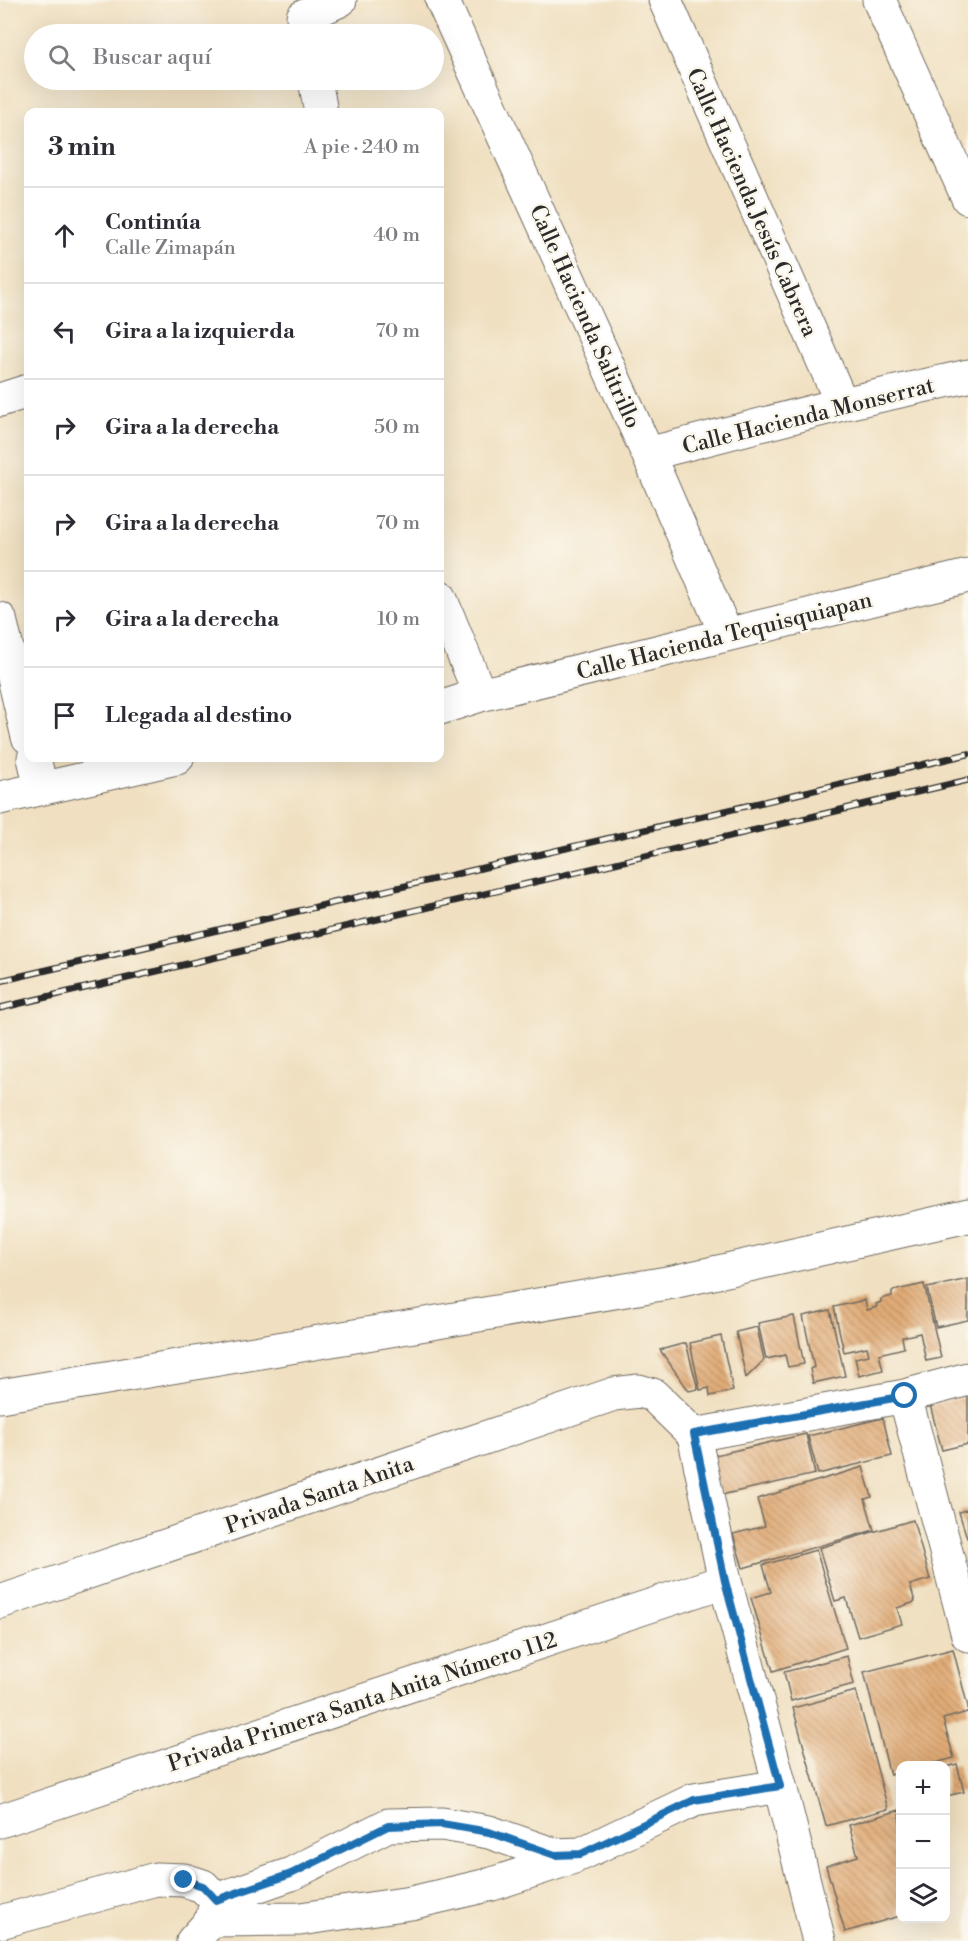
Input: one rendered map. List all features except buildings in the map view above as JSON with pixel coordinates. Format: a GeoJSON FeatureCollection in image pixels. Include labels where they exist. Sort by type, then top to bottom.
{"type":"FeatureCollection","features":[{"type":"Feature","properties":{"kind":"street"},"geometry":{"type":"LineString","coordinates":[[303,17],[340,0]]}},
{"type":"Feature","properties":{"kind":"street","name":"Calle Hacienda Salitrillo"},"geometry":{"type":"LineString","coordinates":[[442,0],[648,454],[726,634]]}},
{"type":"Feature","properties":{"kind":"street","name":"Calle Hacienda Jesús Cabrera"},"geometry":{"type":"LineString","coordinates":[[665,0],[842,404]]}},
{"type":"Feature","properties":{"kind":"street"},"geometry":{"type":"LineString","coordinates":[[879,0],[968,198]]}},
{"type":"Feature","properties":{"kind":"street"},"geometry":{"type":"LineString","coordinates":[[317,90],[320,108]]}},
{"type":"Feature","properties":{"kind":"street","name":"Calle Hacienda Monserrat"},"geometry":{"type":"LineString","coordinates":[[648,454],[842,404],[968,376]]}},
{"type":"Feature","properties":{"kind":"street"},"geometry":{"type":"LineString","coordinates":[[0,400],[24,392]]}},
{"type":"Feature","properties":{"kind":"street","name":"Calle Hacienda Tequisquiapan"},"geometry":{"type":"LineString","coordinates":[[444,707],[480,695],[968,576]]}},
{"type":"Feature","properties":{"kind":"street"},"geometry":{"type":"LineString","coordinates":[[444,607],[480,695]]}},
{"type":"Feature","properties":{"kind":"street"},"geometry":{"type":"LineString","coordinates":[[0,619],[24,719]]}},
{"type":"Feature","properties":{"kind":"street"},"geometry":{"type":"LineString","coordinates":[[0,798],[37,773],[140,762]]}},
{"type":"Feature","properties":{"kind":"street"},"geometry":{"type":"LineString","coordinates":[[0,1396],[673,1282],[968,1216]]}},
{"type":"Feature","properties":{"kind":"street"},"geometry":{"type":"LineString","coordinates":[[819,1941],[725,1581],[694,1434],[905,1396],[968,1379]]}},
{"type":"Feature","properties":{"kind":"street","name":"Privada Santa Anita"},"geometry":{"type":"LineString","coordinates":[[0,1602],[614,1394],[639,1391],[653,1395],[694,1434]]}},
{"type":"Feature","properties":{"kind":"street"},"geometry":{"type":"LineString","coordinates":[[905,1396],[968,1635]]}},
{"type":"Feature","properties":{"kind":"street","name":"Privada Primera Santa Anita Número 112"},"geometry":{"type":"LineString","coordinates":[[0,1821],[725,1581]]}},
{"type":"Feature","properties":{"kind":"street"},"geometry":{"type":"LineString","coordinates":[[207,1920],[300,1919],[411,1903],[492,1884],[568,1855],[694,1800],[780,1786]]}},
{"type":"Feature","properties":{"kind":"street"},"geometry":{"type":"LineString","coordinates":[[207,1920],[291,1874],[388,1826],[442,1824],[489,1832],[568,1855]]}},
{"type":"Feature","properties":{"kind":"street"},"geometry":{"type":"LineString","coordinates":[[0,1922],[156,1880],[184,1880],[203,1886],[207,1920]]}},
{"type":"Feature","properties":{"kind":"railway"},"geometry":{"type":"LineString","coordinates":[[0,981],[968,754]]}},
{"type":"Feature","properties":{"kind":"railway"},"geometry":{"type":"LineString","coordinates":[[0,1008],[968,780]]}},
{"type":"Feature","properties":{"kind":"route"},"geometry":{"type":"LineString","coordinates":[[184,1880],[203,1886],[216,1900],[291,1874],[388,1826],[442,1824],[489,1832],[555,1855],[581,1854],[694,1800],[780,1786],[725,1581],[694,1434],[905,1396]]}}]}
